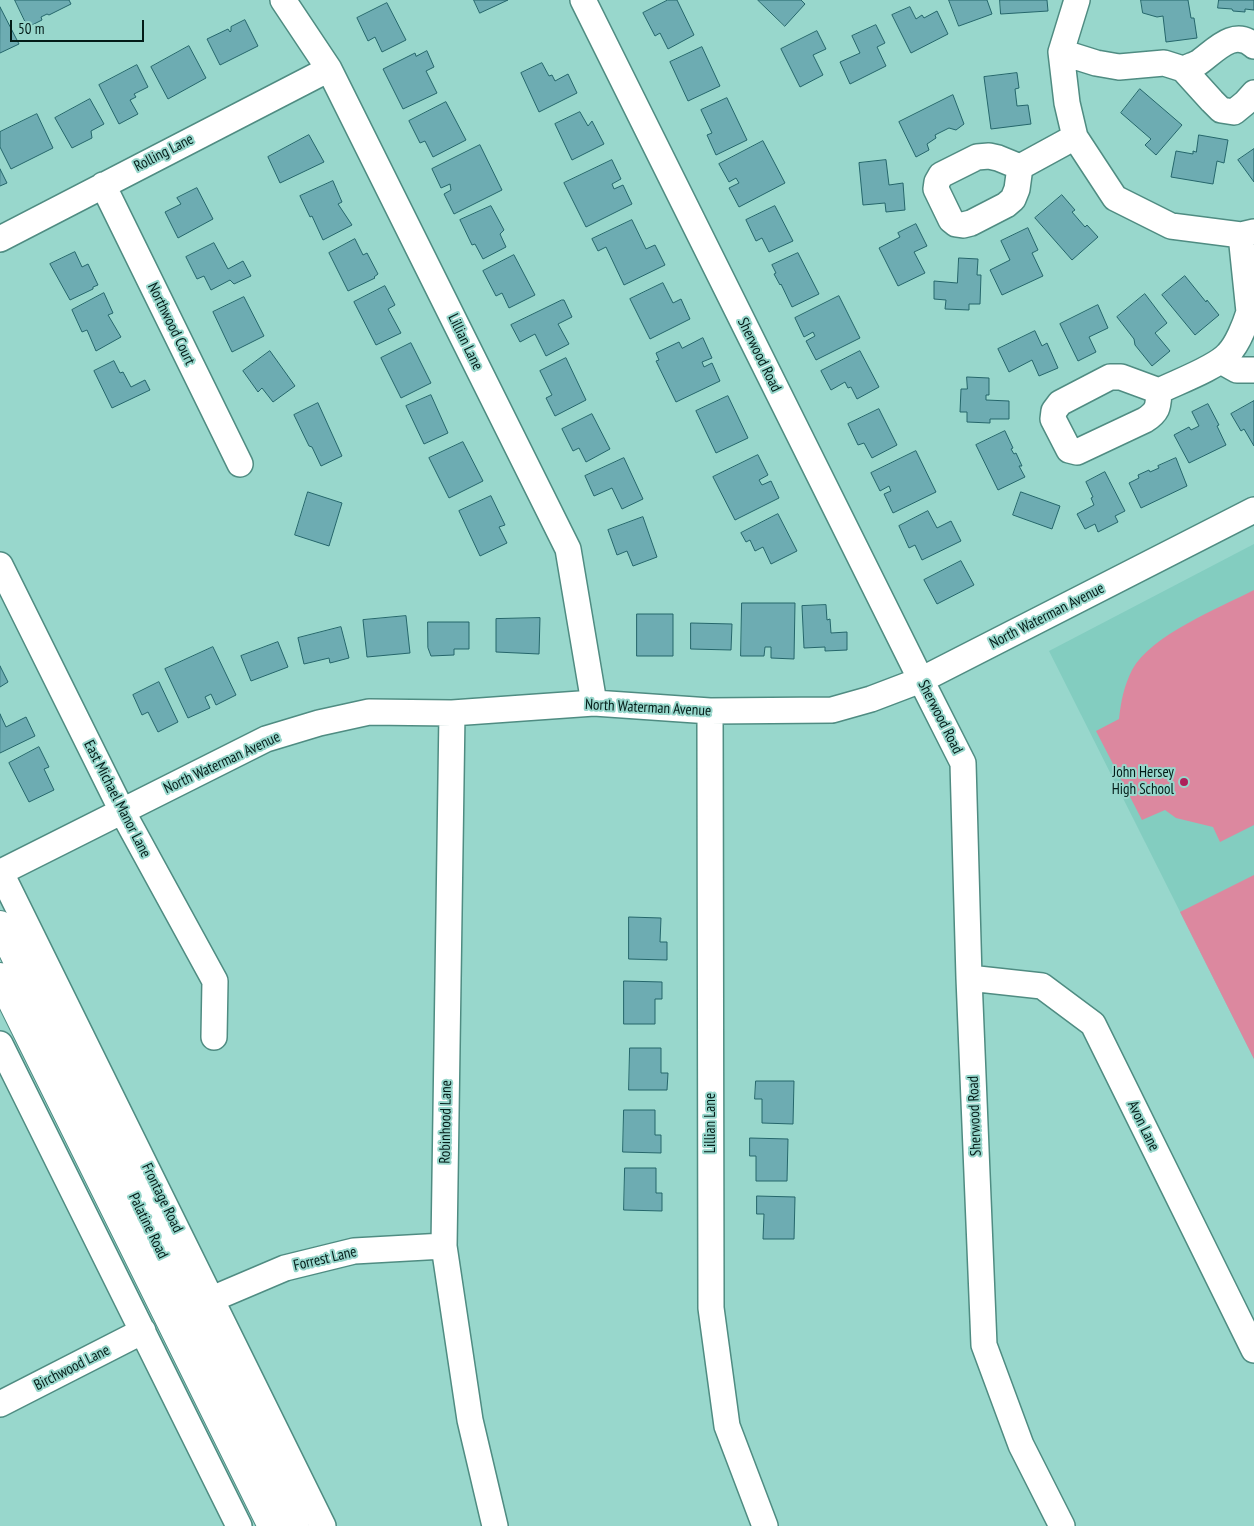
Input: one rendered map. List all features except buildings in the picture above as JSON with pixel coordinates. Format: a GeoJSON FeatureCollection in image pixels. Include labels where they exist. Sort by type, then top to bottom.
{"type":"FeatureCollection","features":[{"type":"Feature","properties":{"kind":"highway","name":"Palatine Road"},"geometry":{"type":"LineString","coordinates":[[0,926],[295,1526]]}},
{"type":"Feature","properties":{"kind":"highway","name":"Palatine Road"},"geometry":{"type":"LineString","coordinates":[[0,976],[272,1526]]}},
{"type":"Feature","properties":{"kind":"street","name":"Lillian Lane"},"geometry":{"type":"LineString","coordinates":[[283,0],[329,69],[568,548],[594,703]]}},
{"type":"Feature","properties":{"kind":"street","name":"Sherwood Road"},"geometry":{"type":"LineString","coordinates":[[583,0],[921,680],[964,762],[969,978],[984,1345],[1021,1445],[1062,1526]]}},
{"type":"Feature","properties":{"kind":"street"},"geometry":{"type":"LineString","coordinates":[[1077,0],[1061,52],[1067,103],[1075,137],[1115,198],[1171,226],[1247,234],[1252,316],[1230,352],[1221,361],[1159,391]]}},
{"type":"Feature","properties":{"kind":"street"},"geometry":{"type":"LineString","coordinates":[[1183,69],[1197,63],[1225,42],[1238,39],[1249,41],[1254,46]]}},
{"type":"Feature","properties":{"kind":"street"},"geometry":{"type":"LineString","coordinates":[[1061,52],[1096,63],[1119,67],[1164,64],[1183,69],[1221,110],[1234,112],[1254,93]]}},
{"type":"Feature","properties":{"kind":"street","name":"Rolling Lane"},"geometry":{"type":"LineString","coordinates":[[0,238],[329,69]]}},
{"type":"Feature","properties":{"kind":"street"},"geometry":{"type":"LineString","coordinates":[[1020,167],[1075,137]]}},
{"type":"Feature","properties":{"kind":"street","name":"Northwood Court"},"geometry":{"type":"LineString","coordinates":[[103,185],[240,464]]}},
{"type":"Feature","properties":{"kind":"street"},"geometry":{"type":"LineString","coordinates":[[1221,361],[1237,370],[1254,370]]}},
{"type":"Feature","properties":{"kind":"street","name":"North Waterman Avenue"},"geometry":{"type":"LineString","coordinates":[[0,872],[266,739],[319,723],[369,712],[452,713],[594,703],[710,711],[832,710],[871,699],[921,680],[1254,510]]}},
{"type":"Feature","properties":{"kind":"street","name":"East Michael Manor Lane"},"geometry":{"type":"LineString","coordinates":[[0,565],[122,811],[215,981],[214,1037]]}},
{"type":"Feature","properties":{"kind":"street","name":"Lillian Lane"},"geometry":{"type":"LineString","coordinates":[[710,711],[711,1308],[727,1426],[765,1526]]}},
{"type":"Feature","properties":{"kind":"street","name":"Robinhood Lane"},"geometry":{"type":"LineString","coordinates":[[452,713],[444,1246],[470,1420],[495,1526]]}},
{"type":"Feature","properties":{"kind":"street","name":"Frontage Road"},"geometry":{"type":"LineString","coordinates":[[0,872],[323,1526]]}},
{"type":"Feature","properties":{"kind":"street","name":"Avon Lane"},"geometry":{"type":"LineString","coordinates":[[969,978],[1042,986],[1092,1024],[1254,1350]]}},
{"type":"Feature","properties":{"kind":"street"},"geometry":{"type":"LineString","coordinates":[[0,1044],[239,1526]]}},
{"type":"Feature","properties":{"kind":"street","name":"Forrest Lane"},"geometry":{"type":"LineString","coordinates":[[212,1299],[285,1268],[354,1251],[444,1246]]}},
{"type":"Feature","properties":{"kind":"street","name":"Birchwood Lane"},"geometry":{"type":"LineString","coordinates":[[0,1404],[143,1331]]}},
{"type":"Feature","properties":{"kind":"shaded area","name":"John Hersey High School"},"geometry":{"type":"Polygon","coordinates":[[[1254,544],[1254,1059],[1049,651],[1254,544]]]}},
{"type":"Feature","properties":{"kind":"shaded area"},"geometry":{"type":"Polygon","coordinates":[[[1254,590],[1254,825],[1220,842],[1213,827],[1176,818],[1165,810],[1142,820],[1096,731],[1119,719],[1123,694],[1132,670],[1141,657],[1154,645],[1205,614],[1254,590]]]}},
{"type":"Feature","properties":{"kind":"shaded area"},"geometry":{"type":"Polygon","coordinates":[[[1254,875],[1254,1059],[1180,912],[1254,875]]]}},
{"type":"Feature","properties":{"kind":"place","name":"John Hersey High School"},"geometry":{"type":"Point","coordinates":[1184,782]}}]}
